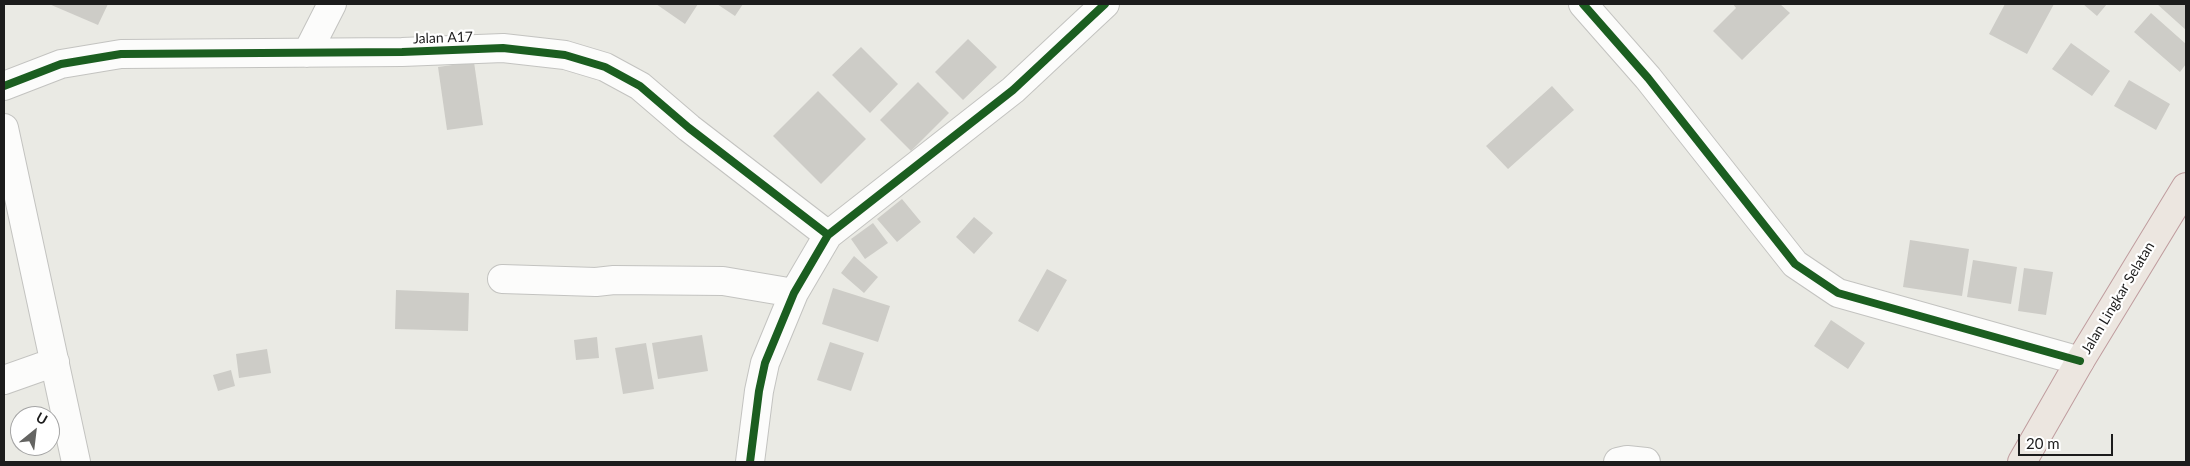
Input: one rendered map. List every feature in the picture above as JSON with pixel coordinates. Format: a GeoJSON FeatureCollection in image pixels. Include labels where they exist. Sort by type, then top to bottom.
{"type":"FeatureCollection","features":[{"type":"Feature","properties":{"kind":"highway","name":"Jalan Lingkar Selatan"},"geometry":{"type":"LineString","coordinates":[[2022,462],[2080,361],[2186,187]]}},
{"type":"Feature","properties":{"kind":"street"},"geometry":{"type":"LineString","coordinates":[[307,53],[332,4]]}},
{"type":"Feature","properties":{"kind":"street"},"geometry":{"type":"LineString","coordinates":[[750,462],[759,391],[765,363],[794,293],[828,235],[1012,90],[1105,4]]}},
{"type":"Feature","properties":{"kind":"street"},"geometry":{"type":"LineString","coordinates":[[1583,4],[1648,78],[1795,264],[1838,293],[2080,361]]}},
{"type":"Feature","properties":{"kind":"street","name":"Jalan A17"},"geometry":{"type":"LineString","coordinates":[[4,86],[60,64],[121,54],[402,52],[503,48],[565,55],[605,67],[640,86],[689,128],[828,235]]}},
{"type":"Feature","properties":{"kind":"street"},"geometry":{"type":"LineString","coordinates":[[4,128],[76,462]]}},
{"type":"Feature","properties":{"kind":"street"},"geometry":{"type":"LineString","coordinates":[[502,279],[596,282],[614,280],[723,281],[794,293]]}},
{"type":"Feature","properties":{"kind":"street"},"geometry":{"type":"LineString","coordinates":[[4,380],[54,362]]}},
{"type":"Feature","properties":{"kind":"street"},"geometry":{"type":"LineString","coordinates":[[1618,462],[1626,460],[1646,462]]}},
{"type":"Feature","properties":{"kind":"building"},"geometry":{"type":"Polygon","coordinates":[[[49,4],[108,4],[98,25],[49,4]]]}},
{"type":"Feature","properties":{"kind":"building"},"geometry":{"type":"Polygon","coordinates":[[[656,4],[698,4],[685,24],[656,4]]]}},
{"type":"Feature","properties":{"kind":"building"},"geometry":{"type":"Polygon","coordinates":[[[717,4],[743,4],[735,16],[717,4]]]}},
{"type":"Feature","properties":{"kind":"building"},"geometry":{"type":"Polygon","coordinates":[[[1733,4],[1780,4],[1790,13],[1742,60],[1713,31],[1736,8],[1733,4]]]}},
{"type":"Feature","properties":{"kind":"building"},"geometry":{"type":"Polygon","coordinates":[[[2005,4],[2054,4],[2027,54],[1989,34],[2005,4]]]}},
{"type":"Feature","properties":{"kind":"building"},"geometry":{"type":"Polygon","coordinates":[[[2083,4],[2107,4],[2097,16],[2083,4]]]}},
{"type":"Feature","properties":{"kind":"building"},"geometry":{"type":"Polygon","coordinates":[[[2157,4],[2186,4],[2186,30],[2157,4]]]}},
{"type":"Feature","properties":{"kind":"building"},"geometry":{"type":"Polygon","coordinates":[[[2151,13],[2186,44],[2186,64],[2180,72],[2134,32],[2151,13]]]}},
{"type":"Feature","properties":{"kind":"building"},"geometry":{"type":"Polygon","coordinates":[[[968,39],[997,67],[963,100],[935,72],[968,39]]]}},
{"type":"Feature","properties":{"kind":"building"},"geometry":{"type":"Polygon","coordinates":[[[2071,43],[2110,71],[2092,96],[2052,69],[2071,43]]]}},
{"type":"Feature","properties":{"kind":"building"},"geometry":{"type":"Polygon","coordinates":[[[861,47],[898,84],[870,113],[832,75],[861,47]]]}},
{"type":"Feature","properties":{"kind":"building"},"geometry":{"type":"Polygon","coordinates":[[[474,62],[483,125],[447,130],[438,67],[474,62]]]}},
{"type":"Feature","properties":{"kind":"building"},"geometry":{"type":"Polygon","coordinates":[[[2129,80],[2170,104],[2156,130],[2114,106],[2129,80]]]}},
{"type":"Feature","properties":{"kind":"building"},"geometry":{"type":"Polygon","coordinates":[[[918,82],[949,113],[911,151],[880,120],[918,82]]]}},
{"type":"Feature","properties":{"kind":"building"},"geometry":{"type":"Polygon","coordinates":[[[1552,86],[1574,110],[1508,169],[1486,146],[1552,86]]]}},
{"type":"Feature","properties":{"kind":"building"},"geometry":{"type":"Polygon","coordinates":[[[818,91],[866,139],[821,184],[773,136],[818,91]]]}},
{"type":"Feature","properties":{"kind":"building"},"geometry":{"type":"Polygon","coordinates":[[[902,199],[921,222],[897,242],[877,219],[902,199]]]}},
{"type":"Feature","properties":{"kind":"building"},"geometry":{"type":"Polygon","coordinates":[[[974,217],[993,233],[974,254],[956,237],[974,217]]]}},
{"type":"Feature","properties":{"kind":"building"},"geometry":{"type":"Polygon","coordinates":[[[873,223],[888,243],[865,259],[851,239],[873,223]]]}},
{"type":"Feature","properties":{"kind":"building"},"geometry":{"type":"Polygon","coordinates":[[[1910,240],[1969,249],[1962,296],[1903,287],[1910,240]]]}},
{"type":"Feature","properties":{"kind":"building"},"geometry":{"type":"Polygon","coordinates":[[[854,256],[878,277],[864,293],[841,273],[854,256]]]}},
{"type":"Feature","properties":{"kind":"building"},"geometry":{"type":"Polygon","coordinates":[[[1973,260],[2017,267],[2011,304],[1967,297],[1973,260]]]}},
{"type":"Feature","properties":{"kind":"building"},"geometry":{"type":"Polygon","coordinates":[[[2024,268],[2053,272],[2046,315],[2018,311],[2024,268]]]}},
{"type":"Feature","properties":{"kind":"building"},"geometry":{"type":"Polygon","coordinates":[[[1047,269],[1067,280],[1038,332],[1018,321],[1047,269]]]}},
{"type":"Feature","properties":{"kind":"building"},"geometry":{"type":"Polygon","coordinates":[[[833,288],[890,306],[878,342],[822,324],[833,288]]]}},
{"type":"Feature","properties":{"kind":"building"},"geometry":{"type":"Polygon","coordinates":[[[396,290],[469,293],[468,331],[395,329],[396,290]]]}},
{"type":"Feature","properties":{"kind":"building"},"geometry":{"type":"Polygon","coordinates":[[[1831,320],[1865,343],[1848,369],[1814,346],[1831,320]]]}},
{"type":"Feature","properties":{"kind":"building"},"geometry":{"type":"Polygon","coordinates":[[[702,335],[708,371],[658,379],[652,343],[702,335]]]}},
{"type":"Feature","properties":{"kind":"building"},"geometry":{"type":"Polygon","coordinates":[[[597,337],[599,358],[576,360],[574,340],[597,337]]]}},
{"type":"Feature","properties":{"kind":"building"},"geometry":{"type":"Polygon","coordinates":[[[830,342],[864,353],[851,391],[817,380],[830,342]]]}},
{"type":"Feature","properties":{"kind":"building"},"geometry":{"type":"Polygon","coordinates":[[[646,343],[654,389],[623,394],[615,348],[646,343]]]}},
{"type":"Feature","properties":{"kind":"building"},"geometry":{"type":"Polygon","coordinates":[[[267,349],[271,373],[239,378],[236,354],[267,349]]]}},
{"type":"Feature","properties":{"kind":"building"},"geometry":{"type":"Polygon","coordinates":[[[231,370],[235,386],[218,391],[213,375],[231,370]]]}},
{"type":"Feature","properties":{"kind":"cycle path"},"geometry":{"type":"LineString","coordinates":[[750,462],[759,391],[765,363],[794,293],[828,235],[1013,90],[1105,4]]}},
{"type":"Feature","properties":{"kind":"cycle path"},"geometry":{"type":"LineString","coordinates":[[1583,4],[1648,78],[1795,264],[1838,293],[2080,361]]}},
{"type":"Feature","properties":{"kind":"cycle path"},"geometry":{"type":"LineString","coordinates":[[4,86],[61,64],[121,54],[402,52],[503,48],[565,55],[605,67],[640,86],[689,128],[828,235]]}}]}
